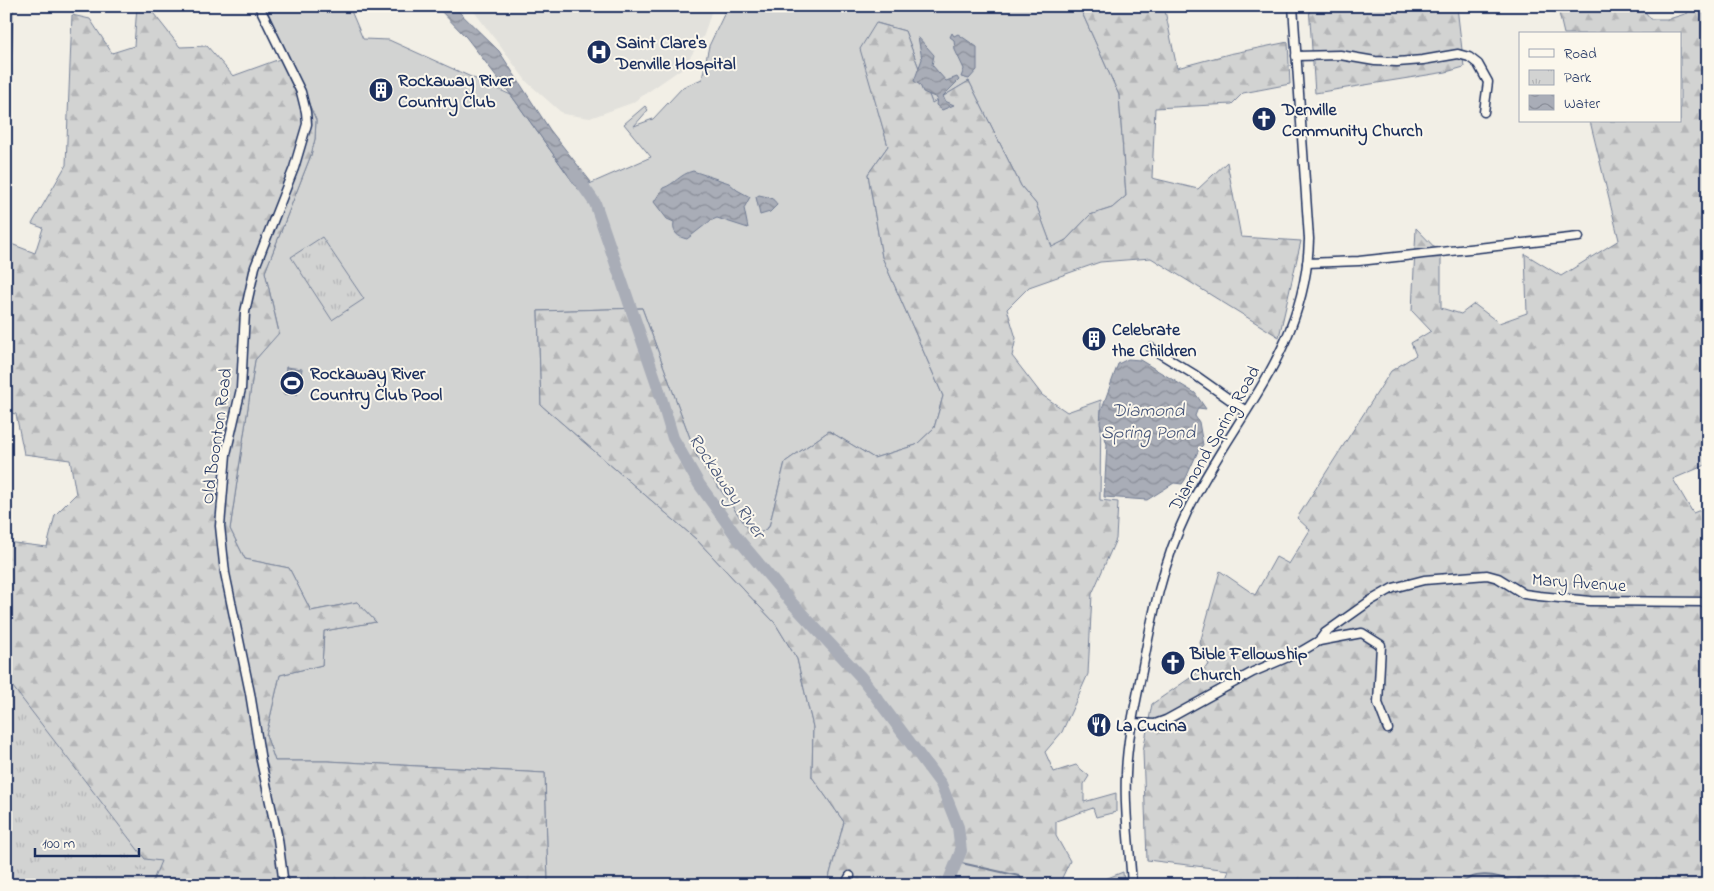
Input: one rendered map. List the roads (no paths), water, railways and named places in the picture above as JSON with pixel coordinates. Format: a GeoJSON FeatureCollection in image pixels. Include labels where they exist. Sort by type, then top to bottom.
{"type":"FeatureCollection","features":[{"type":"Feature","properties":{"kind":"street"},"geometry":{"type":"LineString","coordinates":[[6,71],[8,6]]}},
{"type":"Feature","properties":{"kind":"street","name":"Old Boonton Road"},"geometry":{"type":"LineString","coordinates":[[259,6],[301,92],[307,124],[294,168],[255,267],[245,312],[241,389],[226,454],[220,526],[225,573],[278,840],[284,885]]}},
{"type":"Feature","properties":{"kind":"street","name":"Diamond Spring Road"},"geometry":{"type":"LineString","coordinates":[[1132,885],[1126,788],[1131,723],[1156,602],[1169,555],[1192,502],[1288,338],[1300,305],[1309,239],[1293,6]]}},
{"type":"Feature","properties":{"kind":"street"},"geometry":{"type":"LineString","coordinates":[[1296,56],[1340,55],[1375,61],[1397,62],[1458,54],[1469,57],[1478,64],[1488,82],[1484,112]]}},
{"type":"Feature","properties":{"kind":"street"},"geometry":{"type":"LineString","coordinates":[[1307,263],[1359,261],[1579,237]]}},
{"type":"Feature","properties":{"kind":"street"},"geometry":{"type":"LineString","coordinates":[[1151,348],[1195,375],[1246,411]]}},
{"type":"Feature","properties":{"kind":"street","name":"Mary Avenue"},"geometry":{"type":"LineString","coordinates":[[1131,723],[1155,724],[1166,720],[1253,672],[1302,651],[1319,641],[1325,633],[1370,601],[1393,588],[1424,580],[1459,575],[1487,575],[1498,578],[1524,594],[1538,596],[1590,601],[1708,602]]}},
{"type":"Feature","properties":{"kind":"street"},"geometry":{"type":"LineString","coordinates":[[1319,641],[1362,632],[1381,645],[1378,703],[1388,729]]}},
{"type":"Feature","properties":{"kind":"street"},"geometry":{"type":"LineString","coordinates":[[845,885],[850,876]]}},
{"type":"Feature","properties":{"kind":"water"},"geometry":{"type":"Polygon","coordinates":[[[436,6],[453,6],[499,51],[550,130],[591,182],[578,189],[511,95],[466,37],[436,6]]]}},
{"type":"Feature","properties":{"kind":"water"},"geometry":{"type":"Polygon","coordinates":[[[952,33],[954,36],[958,34],[977,47],[977,70],[969,79],[961,77],[964,69],[955,50],[954,40],[950,37],[952,33]]]}},
{"type":"Feature","properties":{"kind":"water"},"geometry":{"type":"Polygon","coordinates":[[[918,37],[934,55],[932,65],[946,81],[957,77],[959,80],[943,96],[945,101],[954,105],[942,110],[936,105],[937,98],[923,92],[920,85],[914,81],[922,59],[918,37]]]}},
{"type":"Feature","properties":{"kind":"water"},"geometry":{"type":"Polygon","coordinates":[[[693,171],[729,183],[750,197],[744,208],[748,228],[717,218],[710,221],[687,239],[676,234],[674,222],[667,219],[654,202],[663,188],[693,171]]]}},
{"type":"Feature","properties":{"kind":"water"},"geometry":{"type":"Polygon","coordinates":[[[759,195],[772,199],[777,205],[770,212],[760,215],[756,197],[759,195]]]}},
{"type":"Feature","properties":{"kind":"water","name":"Diamond Spring Pond"},"geometry":{"type":"Polygon","coordinates":[[[1128,359],[1140,360],[1195,393],[1206,409],[1198,408],[1195,416],[1199,422],[1203,445],[1199,449],[1185,480],[1182,484],[1174,483],[1147,500],[1104,497],[1107,444],[1100,423],[1101,411],[1118,364],[1128,359]]]}},
{"type":"Feature","properties":{"kind":"water","name":"Rockaway River Country Club Pool"},"geometry":{"type":"Polygon","coordinates":[[[286,367],[302,369],[297,395],[283,394],[286,367]]]}},
{"type":"Feature","properties":{"kind":"waterway","name":"Rockaway River"},"geometry":{"type":"LineString","coordinates":[[574,173],[595,203],[657,384],[673,438],[699,484],[739,540],[791,602],[861,677],[941,784],[958,827],[961,851],[947,885]]}},
{"type":"Feature","properties":{"kind":"waterway"},"geometry":{"type":"LineString","coordinates":[[957,862],[1019,876],[1028,885]]}},
{"type":"Feature","properties":{"kind":"waterway"},"geometry":{"type":"LineString","coordinates":[[1461,885],[1472,877],[1485,875],[1512,882],[1511,885]]}},
{"type":"Feature","properties":{"kind":"place","name":"Saint Clare's Denville Hospital"},"geometry":{"type":"Point","coordinates":[599,52]}},
{"type":"Feature","properties":{"kind":"place","name":"Rockaway River Country Club"},"geometry":{"type":"Point","coordinates":[381,90]}},
{"type":"Feature","properties":{"kind":"place","name":"Denville Community Church"},"geometry":{"type":"Point","coordinates":[1264,119]}},
{"type":"Feature","properties":{"kind":"place","name":"Celebrate the Children"},"geometry":{"type":"Point","coordinates":[1094,339]}},
{"type":"Feature","properties":{"kind":"place","name":"Rockaway River Country Club Pool"},"geometry":{"type":"Point","coordinates":[292,383]}},
{"type":"Feature","properties":{"kind":"place","name":"Bible Fellowship Church"},"geometry":{"type":"Point","coordinates":[1173,663]}},
{"type":"Feature","properties":{"kind":"place","name":"La Cucina"},"geometry":{"type":"Point","coordinates":[1099,725]}}]}
